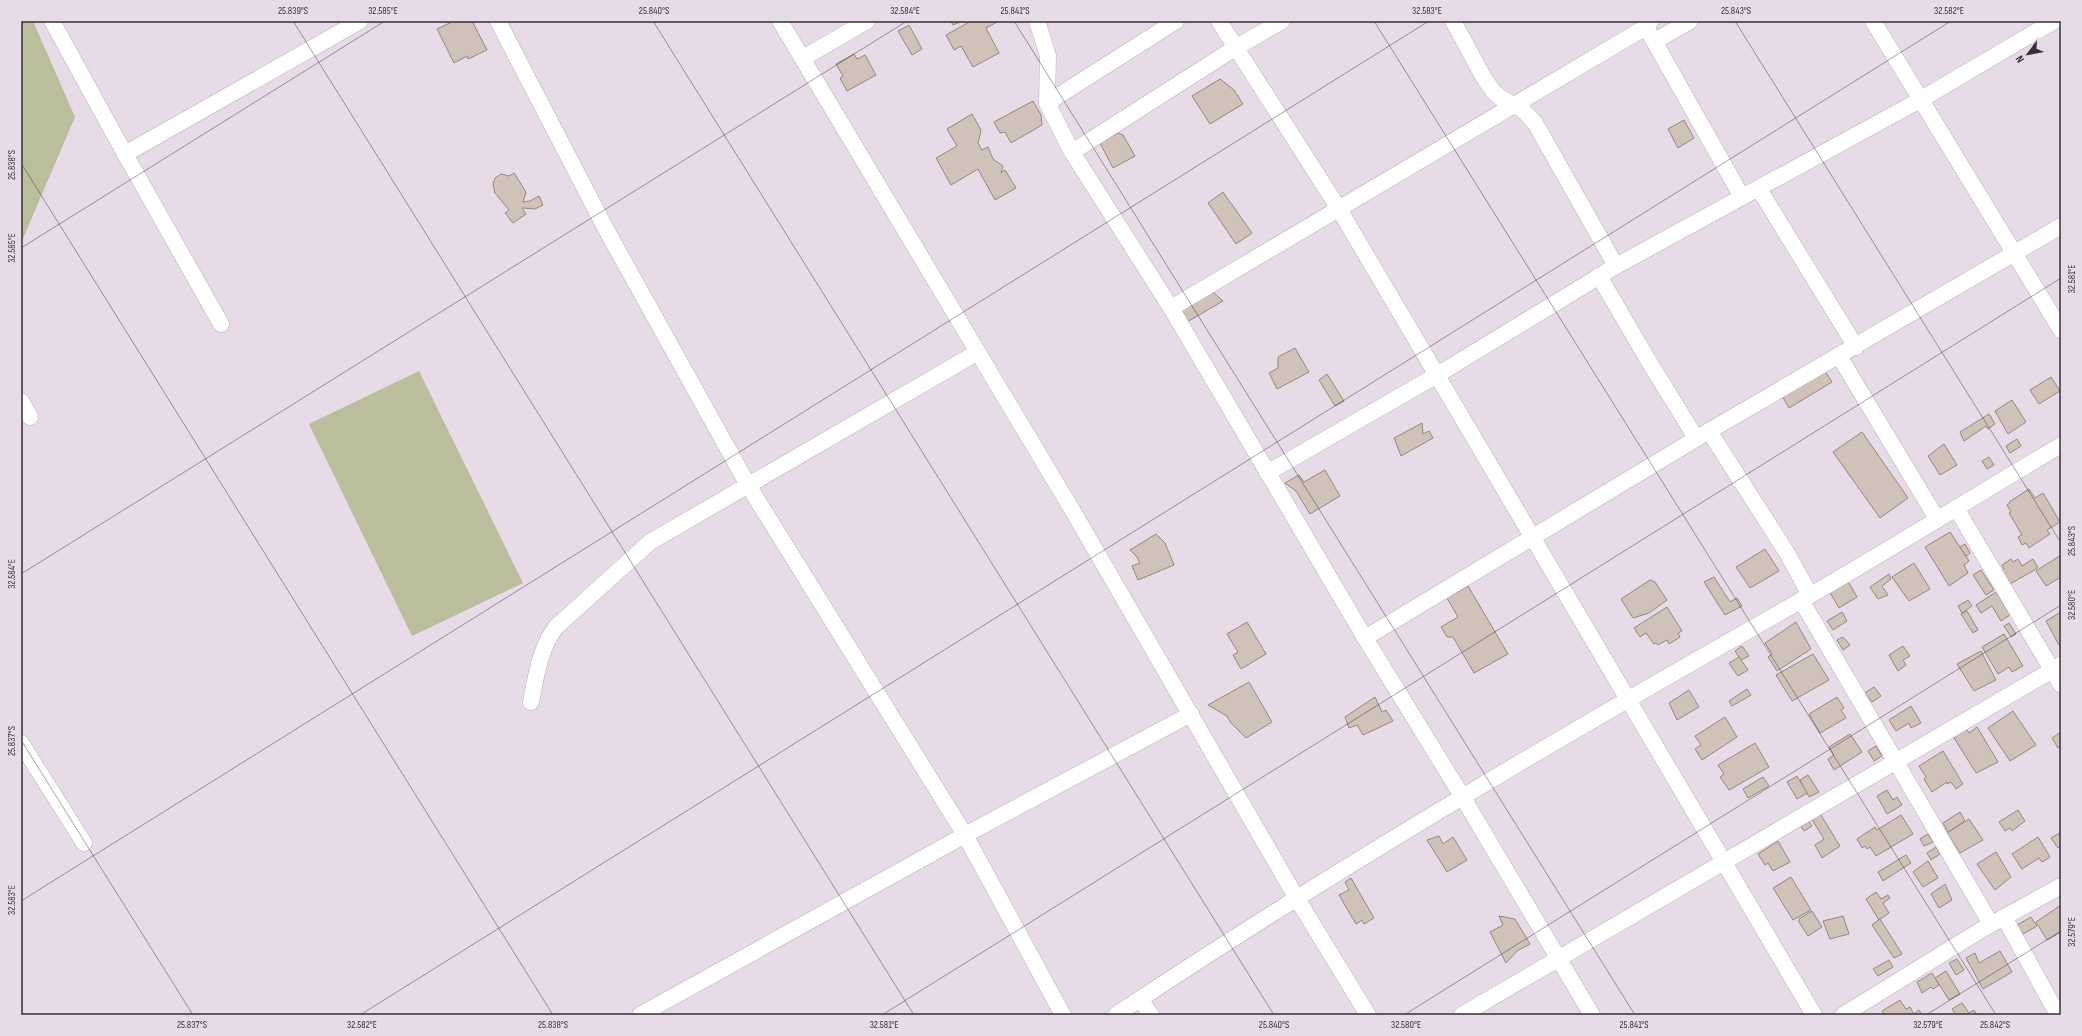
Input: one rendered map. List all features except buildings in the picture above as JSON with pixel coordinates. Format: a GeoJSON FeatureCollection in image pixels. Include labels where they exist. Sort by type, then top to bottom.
{"type":"FeatureCollection","features":[{"type":"Feature","properties":{"kind":"street"},"geometry":{"type":"LineString","coordinates":[[52,21],[221,324]]}},
{"type":"Feature","properties":{"kind":"street"},"geometry":{"type":"LineString","coordinates":[[125,154],[360,21]]}},
{"type":"Feature","properties":{"kind":"street"},"geometry":{"type":"LineString","coordinates":[[498,21],[608,233],[748,485],[965,835],[1062,1015]]}},
{"type":"Feature","properties":{"kind":"street"},"geometry":{"type":"LineString","coordinates":[[780,21],[1074,512],[1296,898],[1368,1015]]}},
{"type":"Feature","properties":{"kind":"street"},"geometry":{"type":"LineString","coordinates":[[803,58],[867,21]]}},
{"type":"Feature","properties":{"kind":"street"},"geometry":{"type":"LineString","coordinates":[[1037,21],[1048,56],[1046,87],[1047,102],[1072,152],[1171,308],[1365,638],[1462,796],[1592,1015]]}},
{"type":"Feature","properties":{"kind":"street"},"geometry":{"type":"LineString","coordinates":[[1047,102],[1176,21]]}},
{"type":"Feature","properties":{"kind":"street"},"geometry":{"type":"LineString","coordinates":[[1219,21],[1339,209],[1814,1015]]}},
{"type":"Feature","properties":{"kind":"street"},"geometry":{"type":"LineString","coordinates":[[1072,152],[1235,48],[1282,21]]}},
{"type":"Feature","properties":{"kind":"street"},"geometry":{"type":"LineString","coordinates":[[1453,21],[1484,78],[1494,92],[1512,105],[1522,109],[1535,123],[1616,266]]}},
{"type":"Feature","properties":{"kind":"street"},"geometry":{"type":"LineString","coordinates":[[1655,41],[1690,21]]}},
{"type":"Feature","properties":{"kind":"street"},"geometry":{"type":"LineString","coordinates":[[1873,21],[2013,254],[2061,330]]}},
{"type":"Feature","properties":{"kind":"street"},"geometry":{"type":"LineString","coordinates":[[1267,473],[1437,375],[1616,266],[1920,100],[2054,21]]}},
{"type":"Feature","properties":{"kind":"street"},"geometry":{"type":"LineString","coordinates":[[1171,308],[1649,24],[1655,41],[1742,197]]}},
{"type":"Feature","properties":{"kind":"street"},"geometry":{"type":"LineString","coordinates":[[1759,189],[1856,347]]}},
{"type":"Feature","properties":{"kind":"street"},"geometry":{"type":"LineString","coordinates":[[1365,638],[1703,434],[1856,347],[2061,226]]}},
{"type":"Feature","properties":{"kind":"street"},"geometry":{"type":"LineString","coordinates":[[1600,276],[1648,360],[1703,434],[1787,553],[1806,598],[1895,762],[2058,1015]]}},
{"type":"Feature","properties":{"kind":"street"},"geometry":{"type":"LineString","coordinates":[[530,702],[539,662],[550,635],[556,627],[650,542],[978,352]]}},
{"type":"Feature","properties":{"kind":"street"},"geometry":{"type":"LineString","coordinates":[[1838,356],[1937,519]]}},
{"type":"Feature","properties":{"kind":"street"},"geometry":{"type":"LineString","coordinates":[[21,401],[30,417]]}},
{"type":"Feature","properties":{"kind":"street"},"geometry":{"type":"LineString","coordinates":[[1116,1015],[1296,898],[1462,796],[1806,598],[2061,445]]}},
{"type":"Feature","properties":{"kind":"street"},"geometry":{"type":"LineString","coordinates":[[1956,508],[2057,667],[2061,685]]}},
{"type":"Feature","properties":{"kind":"street"},"geometry":{"type":"LineString","coordinates":[[1462,1015],[2057,667]]}},
{"type":"Feature","properties":{"kind":"street"},"geometry":{"type":"LineString","coordinates":[[640,1015],[965,835],[1191,714]]}},
{"type":"Feature","properties":{"kind":"street"},"geometry":{"type":"LineString","coordinates":[[21,744],[84,843]]}},
{"type":"Feature","properties":{"kind":"street"},"geometry":{"type":"LineString","coordinates":[[1843,1015],[1998,920],[2061,886]]}},
{"type":"Feature","properties":{"kind":"street"},"geometry":{"type":"LineString","coordinates":[[1140,999],[1151,1015]]}},
{"type":"Feature","properties":{"kind":"green space"},"geometry":{"type":"Polygon","coordinates":[[[33,21],[75,117],[21,243],[21,23],[33,21]]]}},
{"type":"Feature","properties":{"kind":"green space"},"geometry":{"type":"Polygon","coordinates":[[[419,371],[523,583],[412,636],[309,424],[419,371]]]}}]}
